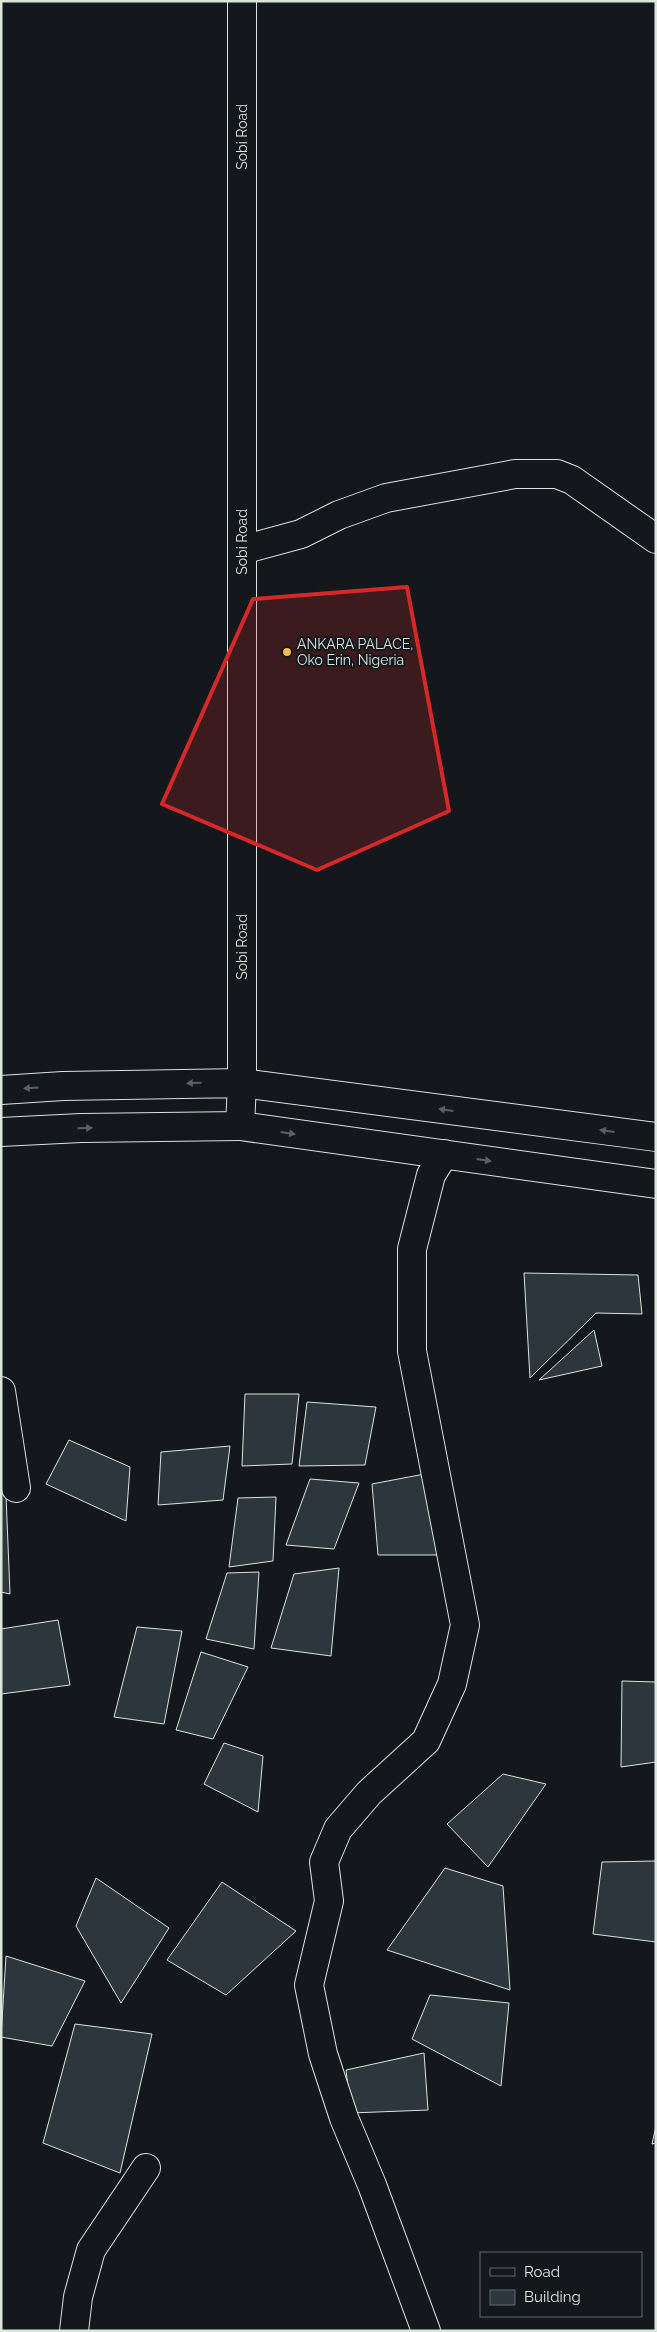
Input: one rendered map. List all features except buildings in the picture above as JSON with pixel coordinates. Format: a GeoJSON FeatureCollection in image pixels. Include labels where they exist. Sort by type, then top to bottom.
{"type":"FeatureCollection","features":[{"type":"Feature","properties":{"kind":"main road","name":"Sobi Road"},"geometry":{"type":"LineString","coordinates":[[240,1126],[242,1083],[242,1]]}},
{"type":"Feature","properties":{"kind":"main road"},"geometry":{"type":"LineString","coordinates":[[242,550],[302,534],[339,515],[386,498],[515,474],[557,474],[572,480],[656,538]]}},
{"type":"Feature","properties":{"kind":"main road"},"geometry":{"type":"LineString","coordinates":[[1,1090],[63,1086],[242,1083],[656,1137]]}},
{"type":"Feature","properties":{"kind":"main road"},"geometry":{"type":"LineString","coordinates":[[1,1132],[80,1128],[240,1126],[656,1184]]}},
{"type":"Feature","properties":{"kind":"main road"},"geometry":{"type":"LineString","coordinates":[[426,2331],[372,2185],[344,2118],[322,2054],[309,1984],[329,1900],[324,1862],[338,1829],[369,1793],[426,1742],[452,1684],[465,1625],[412,1351],[412,1249],[431,1175],[444,1154]]}},
{"type":"Feature","properties":{"kind":"main road"},"geometry":{"type":"LineString","coordinates":[[1,1391],[16,1488]]}},
{"type":"Feature","properties":{"kind":"main road"},"geometry":{"type":"LineString","coordinates":[[74,2331],[78,2297],[91,2250],[146,2168]]}},
{"type":"Feature","properties":{"kind":"highlighted area"},"geometry":{"type":"Polygon","coordinates":[[[407,587],[449,811],[317,870],[162,804],[253,599],[407,587]]]}},
{"type":"Feature","properties":{"kind":"place","name":"ANKARA PALACE, Oko Erin, Nigeria"},"geometry":{"type":"Point","coordinates":[287,652]}}]}
